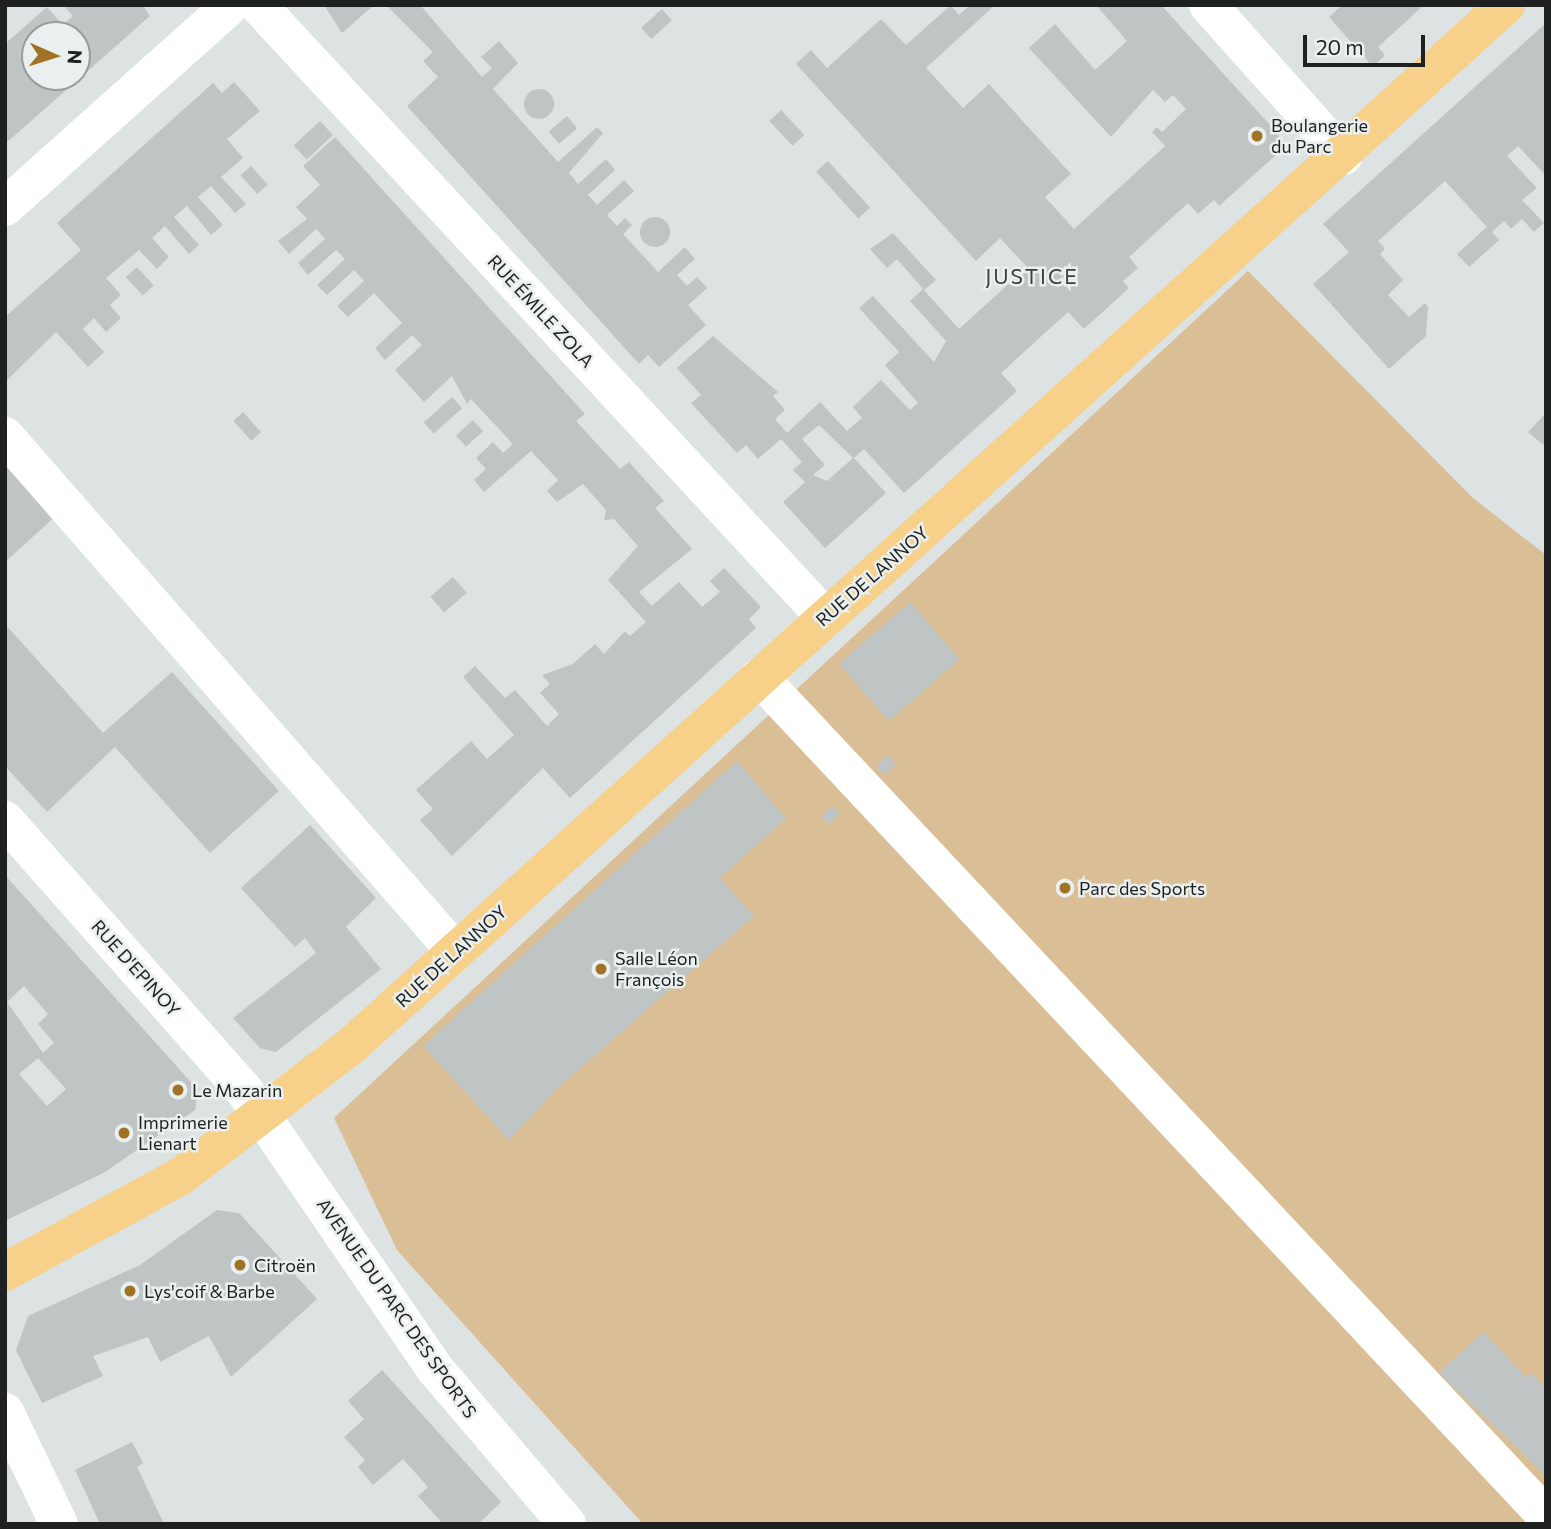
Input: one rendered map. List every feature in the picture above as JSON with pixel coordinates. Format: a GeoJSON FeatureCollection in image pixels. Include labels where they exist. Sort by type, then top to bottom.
{"type":"FeatureCollection","features":[{"type":"Feature","properties":{"kind":"main road","name":"RUE DE LANNOY"},"geometry":{"type":"LineString","coordinates":[[5,1272],[112,1219],[234,1141],[265,1117],[456,952],[825,617],[1343,156],[1506,5]]}},
{"type":"Feature","properties":{"kind":"street"},"geometry":{"type":"LineString","coordinates":[[5,207],[231,5]]}},
{"type":"Feature","properties":{"kind":"street","name":"RUE ÉMILE ZOLA"},"geometry":{"type":"LineString","coordinates":[[258,5],[825,617]]}},
{"type":"Feature","properties":{"kind":"street"},"geometry":{"type":"LineString","coordinates":[[1208,5],[1343,156]]}},
{"type":"Feature","properties":{"kind":"street"},"geometry":{"type":"LineString","coordinates":[[5,436],[456,952]]}},
{"type":"Feature","properties":{"kind":"street"},"geometry":{"type":"LineString","coordinates":[[759,677],[1546,1516]]}},
{"type":"Feature","properties":{"kind":"street","name":"RUE D'EPINOY"},"geometry":{"type":"LineString","coordinates":[[5,820],[265,1117]]}},
{"type":"Feature","properties":{"kind":"street","name":"AVENUE DU PARC DES SPORTS"},"geometry":{"type":"LineString","coordinates":[[265,1117],[436,1370],[566,1524]]}},
{"type":"Feature","properties":{"kind":"street"},"geometry":{"type":"LineString","coordinates":[[5,1412],[59,1524]]}},
{"type":"Feature","properties":{"kind":"shaded area","name":"Parc des Sports"},"geometry":{"type":"Polygon","coordinates":[[[1248,271],[1473,498],[1546,555],[1546,1524],[643,1524],[397,1250],[334,1118],[1248,271]]]}},
{"type":"Feature","properties":{"kind":"building"},"geometry":{"type":"Polygon","coordinates":[[[63,5],[143,5],[150,16],[91,68],[91,21],[67,21],[73,16],[63,5]]]}},
{"type":"Feature","properties":{"kind":"building"},"geometry":{"type":"Polygon","coordinates":[[[324,5],[374,5],[342,33],[324,5]]]}},
{"type":"Feature","properties":{"kind":"building"},"geometry":{"type":"Polygon","coordinates":[[[386,5],[420,5],[482,77],[492,68],[481,57],[499,41],[518,63],[493,89],[558,162],[597,127],[603,133],[569,173],[578,184],[606,159],[615,170],[588,195],[597,205],[624,180],[634,191],[607,215],[617,226],[625,218],[632,225],[623,234],[658,272],[685,247],[695,259],[677,275],[687,286],[697,277],[707,288],[688,305],[706,325],[659,367],[648,355],[639,364],[407,106],[438,77],[423,61],[433,52],[386,5]]]}},
{"type":"Feature","properties":{"kind":"building"},"geometry":{"type":"Polygon","coordinates":[[[951,5],[959,15],[970,5],[995,5],[926,68],[963,108],[989,84],[1071,174],[1045,197],[1074,229],[1165,146],[1152,132],[1157,127],[1162,132],[1186,109],[1173,95],[1165,102],[1153,90],[1111,137],[1029,48],[1055,24],[1095,70],[1127,41],[1096,5],[1161,5],[1279,135],[1277,154],[1219,206],[1214,200],[1198,214],[1188,203],[1129,257],[1138,268],[1123,281],[1129,288],[1084,329],[1068,312],[1001,373],[1017,391],[904,493],[864,449],[854,458],[886,493],[825,548],[783,502],[805,482],[793,470],[802,462],[781,439],[758,459],[746,445],[737,453],[691,403],[701,395],[677,368],[713,336],[778,392],[773,396],[785,410],[775,419],[787,433],[820,402],[847,431],[862,418],[853,407],[881,380],[910,410],[918,403],[885,365],[899,352],[859,308],[873,296],[934,362],[946,341],[910,301],[923,289],[959,329],[1027,267],[1000,238],[976,261],[796,64],[811,50],[827,68],[881,19],[906,45],[951,5]],[[819,425],[802,439],[825,465],[813,475],[827,481],[853,458],[819,425]]]}},
{"type":"Feature","properties":{"kind":"building"},"geometry":{"type":"Polygon","coordinates":[[[1342,5],[1424,5],[1378,47],[1385,55],[1373,67],[1329,17],[1342,5]]]}},
{"type":"Feature","properties":{"kind":"building"},"geometry":{"type":"Polygon","coordinates":[[[47,7],[59,21],[31,21],[47,7]]]}},
{"type":"Feature","properties":{"kind":"building"},"geometry":{"type":"Polygon","coordinates":[[[662,9],[672,20],[651,39],[641,28],[662,9]]]}},
{"type":"Feature","properties":{"kind":"building"},"geometry":{"type":"Polygon","coordinates":[[[1546,23],[1546,176],[1518,146],[1507,156],[1537,188],[1522,200],[1544,223],[1534,232],[1522,219],[1511,229],[1504,221],[1492,232],[1499,240],[1469,267],[1457,254],[1487,227],[1445,181],[1378,241],[1385,249],[1380,254],[1403,280],[1388,295],[1409,317],[1425,303],[1428,307],[1426,336],[1389,369],[1313,284],[1349,252],[1323,224],[1546,23]]]}},
{"type":"Feature","properties":{"kind":"building"},"geometry":{"type":"Polygon","coordinates":[[[21,30],[21,91],[65,91],[5,144],[5,44],[21,30]]]}},
{"type":"Feature","properties":{"kind":"building"},"geometry":{"type":"Polygon","coordinates":[[[234,82],[260,111],[227,139],[243,158],[221,177],[246,204],[235,213],[211,186],[198,197],[223,225],[211,235],[187,206],[174,217],[199,245],[189,254],[165,226],[152,238],[169,257],[157,269],[139,250],[106,278],[121,295],[110,305],[121,318],[106,332],[94,318],[83,329],[104,352],[88,367],[56,332],[5,382],[5,317],[81,250],[57,223],[213,83],[222,93],[234,82]]]}},
{"type":"Feature","properties":{"kind":"building"},"geometry":{"type":"Polygon","coordinates":[[[539,89],[550,93],[554,104],[550,115],[539,119],[528,115],[524,104],[528,93],[539,89]]]}},
{"type":"Feature","properties":{"kind":"building"},"geometry":{"type":"Polygon","coordinates":[[[781,110],[804,135],[792,146],[769,121],[781,110]]]}},
{"type":"Feature","properties":{"kind":"building"},"geometry":{"type":"Polygon","coordinates":[[[567,116],[577,128],[559,144],[549,131],[567,116]]]}},
{"type":"Feature","properties":{"kind":"building"},"geometry":{"type":"Polygon","coordinates":[[[320,121],[333,135],[307,159],[294,146],[320,121]]]}},
{"type":"Feature","properties":{"kind":"building"},"geometry":{"type":"Polygon","coordinates":[[[335,137],[585,414],[576,421],[620,469],[629,462],[664,501],[655,508],[692,549],[639,592],[652,606],[679,582],[702,607],[720,592],[710,581],[724,568],[761,607],[749,619],[756,628],[570,798],[543,768],[452,856],[420,820],[433,809],[416,790],[471,741],[487,759],[514,735],[463,677],[475,666],[505,698],[515,690],[547,726],[559,714],[540,693],[550,684],[542,675],[573,664],[595,644],[604,654],[625,631],[630,636],[646,622],[608,580],[638,546],[614,519],[604,520],[606,510],[583,484],[557,502],[547,491],[558,480],[531,451],[484,492],[474,480],[486,469],[476,458],[493,442],[503,453],[513,444],[471,399],[467,404],[452,376],[424,402],[395,370],[422,345],[412,335],[385,360],[375,348],[402,323],[374,293],[348,317],[337,306],[364,281],[354,270],[327,295],[317,285],[345,259],[336,250],[308,275],[298,263],[325,239],[316,229],[289,254],[278,241],[307,219],[296,207],[320,185],[303,166],[335,137]]]}},
{"type":"Feature","properties":{"kind":"building"},"geometry":{"type":"Polygon","coordinates":[[[828,161],[870,208],[858,219],[816,172],[828,161]]]}},
{"type":"Feature","properties":{"kind":"building"},"geometry":{"type":"Polygon","coordinates":[[[251,166],[268,185],[257,194],[241,175],[251,166]]]}},
{"type":"Feature","properties":{"kind":"building"},"geometry":{"type":"Polygon","coordinates":[[[655,217],[666,221],[670,232],[666,243],[655,247],[644,243],[640,232],[644,221],[655,217]]]}},
{"type":"Feature","properties":{"kind":"building"},"geometry":{"type":"Polygon","coordinates":[[[893,233],[936,280],[924,290],[897,259],[887,268],[870,249],[893,233]]]}},
{"type":"Feature","properties":{"kind":"building"},"geometry":{"type":"Polygon","coordinates":[[[137,267],[154,286],[143,296],[126,277],[137,267]]]}},
{"type":"Feature","properties":{"kind":"building"},"geometry":{"type":"Polygon","coordinates":[[[452,397],[462,408],[434,434],[424,422],[452,397]]]}},
{"type":"Feature","properties":{"kind":"building"},"geometry":{"type":"Polygon","coordinates":[[[243,412],[261,432],[251,441],[233,421],[243,412]]]}},
{"type":"Feature","properties":{"kind":"building"},"geometry":{"type":"Polygon","coordinates":[[[1546,413],[1546,447],[1528,432],[1546,413]]]}},
{"type":"Feature","properties":{"kind":"building"},"geometry":{"type":"Polygon","coordinates":[[[473,420],[483,431],[466,447],[456,435],[473,420]]]}},
{"type":"Feature","properties":{"kind":"building"},"geometry":{"type":"Polygon","coordinates":[[[5,458],[57,515],[5,562],[5,458]]]}},
{"type":"Feature","properties":{"kind":"building"},"geometry":{"type":"Polygon","coordinates":[[[453,577],[467,593],[444,613],[430,597],[453,577]]]}},
{"type":"Feature","properties":{"kind":"building"},"geometry":{"type":"Polygon","coordinates":[[[910,602],[960,659],[889,721],[839,664],[910,602]]]}},
{"type":"Feature","properties":{"kind":"building"},"geometry":{"type":"Polygon","coordinates":[[[5,624],[103,733],[172,672],[279,791],[210,853],[115,747],[47,812],[5,766],[5,624]]]}},
{"type":"Feature","properties":{"kind":"building"},"geometry":{"type":"Polygon","coordinates":[[[887,754],[896,764],[884,775],[877,767],[887,754]]]}},
{"type":"Feature","properties":{"kind":"building","name":"Salle Léon François"},"geometry":{"type":"Polygon","coordinates":[[[737,761],[786,818],[720,878],[754,916],[560,1086],[509,1140],[423,1046],[737,761]]]}},
{"type":"Feature","properties":{"kind":"building"},"geometry":{"type":"Polygon","coordinates":[[[833,806],[840,814],[828,825],[821,816],[833,806]]]}},
{"type":"Feature","properties":{"kind":"building"},"geometry":{"type":"Polygon","coordinates":[[[310,825],[376,898],[346,927],[381,969],[276,1052],[260,1048],[233,1018],[316,953],[305,938],[295,947],[241,888],[310,825]]]}},
{"type":"Feature","properties":{"kind":"building"},"geometry":{"type":"Polygon","coordinates":[[[5,875],[198,1090],[195,1110],[105,1172],[5,1221],[5,875]],[[24,986],[7,1002],[43,1053],[54,1043],[38,1024],[48,1014],[24,986]],[[38,1058],[19,1074],[47,1106],[66,1089],[38,1058]]]}},
{"type":"Feature","properties":{"kind":"building"},"geometry":{"type":"Polygon","coordinates":[[[217,1210],[239,1213],[317,1299],[231,1377],[209,1336],[160,1362],[148,1337],[93,1356],[103,1376],[42,1403],[16,1350],[28,1316],[140,1265],[217,1210]]]}},
{"type":"Feature","properties":{"kind":"building"},"geometry":{"type":"Polygon","coordinates":[[[1483,1332],[1526,1377],[1531,1373],[1546,1388],[1546,1476],[1439,1373],[1483,1332]]]}},
{"type":"Feature","properties":{"kind":"building"},"geometry":{"type":"Polygon","coordinates":[[[382,1370],[501,1502],[478,1524],[443,1524],[418,1496],[428,1487],[403,1459],[373,1485],[358,1467],[365,1460],[344,1437],[364,1419],[348,1401],[382,1370]]]}},
{"type":"Feature","properties":{"kind":"building"},"geometry":{"type":"Polygon","coordinates":[[[132,1442],[143,1463],[137,1467],[164,1524],[100,1524],[75,1470],[132,1442]]]}},
{"type":"Feature","properties":{"kind":"place","name":"Boulangerie du Parc"},"geometry":{"type":"Point","coordinates":[1257,136]}},
{"type":"Feature","properties":{"kind":"place","name":"Parc des Sports"},"geometry":{"type":"Point","coordinates":[1065,888]}},
{"type":"Feature","properties":{"kind":"place","name":"Salle Léon François"},"geometry":{"type":"Point","coordinates":[601,969]}},
{"type":"Feature","properties":{"kind":"place","name":"Le Mazarin"},"geometry":{"type":"Point","coordinates":[178,1090]}},
{"type":"Feature","properties":{"kind":"place","name":"Imprimerie Lienart"},"geometry":{"type":"Point","coordinates":[124,1133]}},
{"type":"Feature","properties":{"kind":"place","name":"Citroën"},"geometry":{"type":"Point","coordinates":[240,1265]}},
{"type":"Feature","properties":{"kind":"place","name":"Lys'coif & Barbe"},"geometry":{"type":"Point","coordinates":[130,1291]}},
{"type":"Feature","properties":{"kind":"district","name":"JUSTICE"},"geometry":{"type":"Point","coordinates":[1032,276]}}]}
